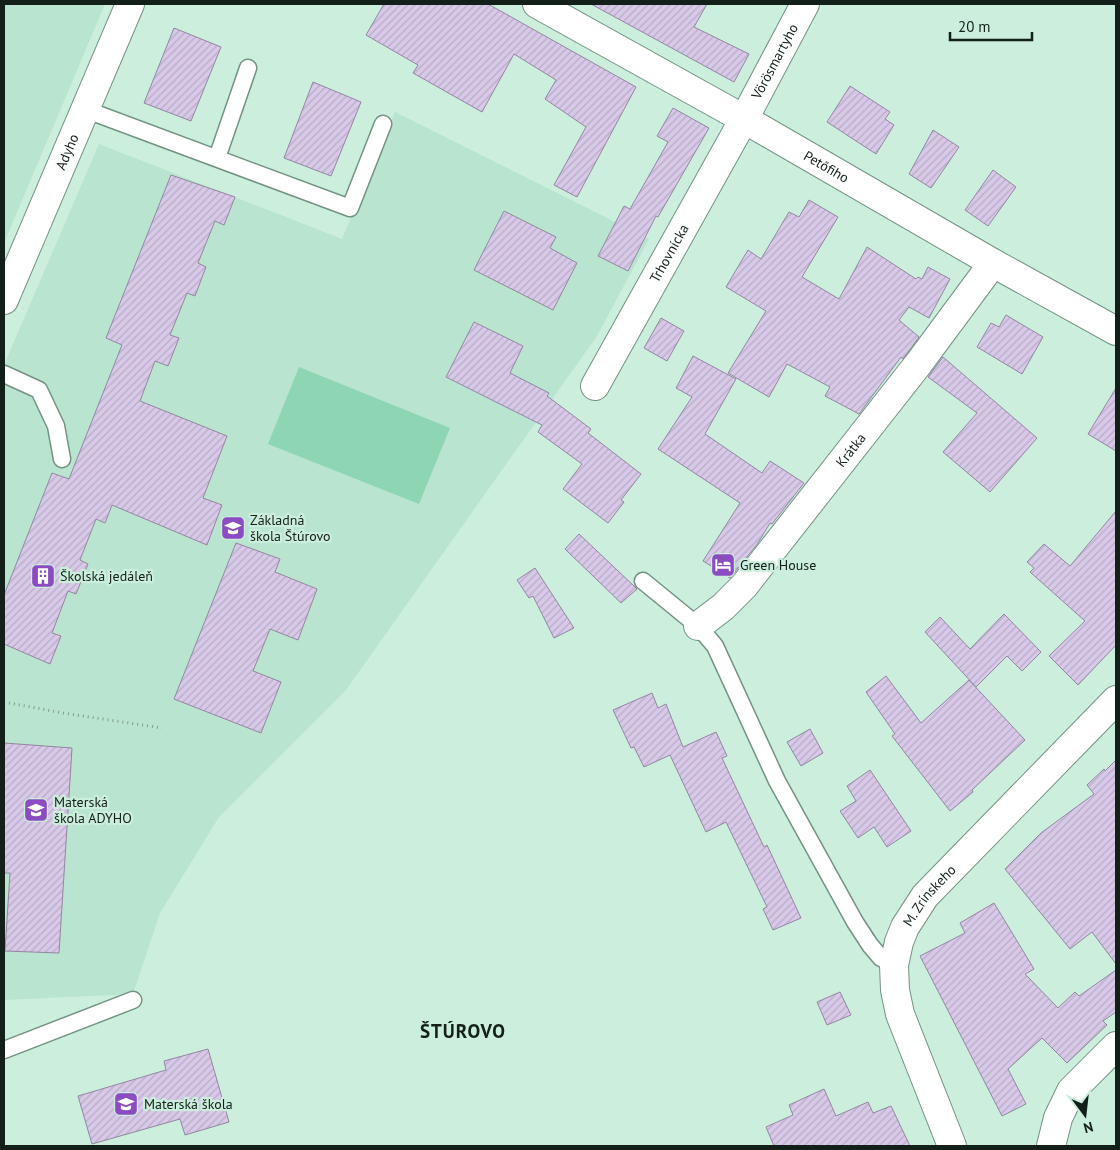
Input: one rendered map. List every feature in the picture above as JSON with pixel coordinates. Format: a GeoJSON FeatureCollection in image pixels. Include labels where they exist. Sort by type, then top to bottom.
{"type":"FeatureCollection","features":[{"type":"Feature","properties":{"kind":"street","name":"Adyho"},"geometry":{"type":"LineString","coordinates":[[4,300],[130,4]]}},
{"type":"Feature","properties":{"kind":"street","name":"Petőfiho"},"geometry":{"type":"LineString","coordinates":[[537,4],[744,119],[993,263],[1116,331]]}},
{"type":"Feature","properties":{"kind":"street","name":"Vörösmartyho"},"geometry":{"type":"LineString","coordinates":[[744,119],[806,4]]}},
{"type":"Feature","properties":{"kind":"street","name":"Trhovnícka"},"geometry":{"type":"LineString","coordinates":[[595,386],[744,119]]}},
{"type":"Feature","properties":{"kind":"street","name":"Krátka"},"geometry":{"type":"LineString","coordinates":[[698,626],[723,607],[744,586],[919,363],[993,263]]}},
{"type":"Feature","properties":{"kind":"street","name":"M. Zrínskeho"},"geometry":{"type":"LineString","coordinates":[[952,1146],[900,1014],[895,990],[894,965],[905,927],[926,896],[1116,700]]}},
{"type":"Feature","properties":{"kind":"street"},"geometry":{"type":"LineString","coordinates":[[1051,1146],[1058,1118],[1071,1091],[1116,1046]]}},
{"type":"Feature","properties":{"kind":"lane"},"geometry":{"type":"LineString","coordinates":[[217,158],[248,68]]}},
{"type":"Feature","properties":{"kind":"lane"},"geometry":{"type":"LineString","coordinates":[[84,109],[350,208],[383,124]]}},
{"type":"Feature","properties":{"kind":"lane"},"geometry":{"type":"LineString","coordinates":[[4,374],[39,390],[56,426],[62,459]]}},
{"type":"Feature","properties":{"kind":"lane"},"geometry":{"type":"LineString","coordinates":[[643,581],[698,626],[715,646],[777,781],[855,922],[881,958],[894,965]]}},
{"type":"Feature","properties":{"kind":"lane"},"geometry":{"type":"LineString","coordinates":[[4,1050],[133,1000]]}},
{"type":"Feature","properties":{"kind":"path"},"geometry":{"type":"LineString","coordinates":[[4,702],[162,728]]}},
{"type":"Feature","properties":{"kind":"shaded area"},"geometry":{"type":"Polygon","coordinates":[[[4,4],[105,4],[4,243],[4,4]]]}},
{"type":"Feature","properties":{"kind":"shaded area","name":"Základná škola Štúrovo"},"geometry":{"type":"Polygon","coordinates":[[[395,112],[649,239],[597,336],[346,690],[219,817],[160,913],[133,994],[4,1000],[4,365],[99,144],[342,239],[395,112]]]}},
{"type":"Feature","properties":{"kind":"shaded area"},"geometry":{"type":"Polygon","coordinates":[[[299,367],[450,428],[419,504],[268,444],[299,367]]]}},
{"type":"Feature","properties":{"kind":"building"},"geometry":{"type":"Polygon","coordinates":[[[384,4],[488,4],[636,87],[577,197],[554,185],[586,127],[545,99],[556,80],[514,54],[482,112],[413,73],[418,65],[366,35],[384,4]]]}},
{"type":"Feature","properties":{"kind":"building"},"geometry":{"type":"Polygon","coordinates":[[[591,4],[707,4],[694,27],[749,54],[734,82],[591,4]]]}},
{"type":"Feature","properties":{"kind":"building"},"geometry":{"type":"Polygon","coordinates":[[[174,28],[221,47],[191,121],[144,103],[174,28]]]}},
{"type":"Feature","properties":{"kind":"building"},"geometry":{"type":"Polygon","coordinates":[[[313,82],[361,102],[331,176],[284,158],[313,82]]]}},
{"type":"Feature","properties":{"kind":"building"},"geometry":{"type":"Polygon","coordinates":[[[850,86],[890,112],[885,119],[894,125],[876,154],[827,122],[850,86]]]}},
{"type":"Feature","properties":{"kind":"building"},"geometry":{"type":"Polygon","coordinates":[[[673,108],[709,128],[658,217],[656,216],[628,271],[598,256],[624,206],[630,209],[668,142],[657,136],[673,108]]]}},
{"type":"Feature","properties":{"kind":"building"},"geometry":{"type":"Polygon","coordinates":[[[933,130],[959,147],[931,188],[909,174],[933,130]]]}},
{"type":"Feature","properties":{"kind":"building"},"geometry":{"type":"Polygon","coordinates":[[[993,170],[1016,187],[988,226],[965,210],[993,170]]]}},
{"type":"Feature","properties":{"kind":"building"},"geometry":{"type":"Polygon","coordinates":[[[171,175],[235,197],[224,225],[215,221],[198,263],[206,267],[195,296],[187,293],[170,335],[179,338],[168,366],[155,361],[140,401],[227,436],[203,498],[222,505],[207,545],[112,505],[105,523],[96,519],[80,560],[88,564],[76,594],[68,591],[52,633],[61,636],[50,664],[4,644],[4,595],[52,473],[69,479],[122,345],[106,338],[171,175]]]}},
{"type":"Feature","properties":{"kind":"building"},"geometry":{"type":"Polygon","coordinates":[[[809,200],[838,217],[802,277],[839,299],[867,247],[916,279],[918,277],[922,279],[928,267],[950,279],[929,318],[909,307],[899,320],[919,337],[903,359],[901,357],[859,414],[825,396],[830,387],[787,364],[769,397],[728,373],[766,311],[726,287],[748,250],[761,259],[789,212],[799,217],[809,200]]]}},
{"type":"Feature","properties":{"kind":"building"},"geometry":{"type":"Polygon","coordinates":[[[504,211],[556,237],[550,248],[577,263],[553,310],[474,270],[504,211]]]}},
{"type":"Feature","properties":{"kind":"building"},"geometry":{"type":"Polygon","coordinates":[[[1006,315],[1043,337],[1022,374],[977,347],[991,323],[999,327],[1006,315]]]}},
{"type":"Feature","properties":{"kind":"building"},"geometry":{"type":"Polygon","coordinates":[[[661,318],[684,331],[667,361],[644,348],[661,318]]]}},
{"type":"Feature","properties":{"kind":"building"},"geometry":{"type":"Polygon","coordinates":[[[474,322],[523,346],[510,373],[549,393],[547,396],[591,429],[588,433],[641,474],[621,500],[624,502],[608,523],[563,489],[582,464],[538,432],[542,425],[446,377],[474,322]]]}},
{"type":"Feature","properties":{"kind":"building"},"geometry":{"type":"Polygon","coordinates":[[[693,356],[736,379],[705,434],[762,473],[770,461],[804,483],[772,524],[770,523],[758,543],[730,578],[703,561],[740,503],[658,449],[692,397],[676,388],[693,356]]]}},
{"type":"Feature","properties":{"kind":"building"},"geometry":{"type":"Polygon","coordinates":[[[943,357],[1037,438],[990,492],[943,452],[977,413],[928,377],[943,357]]]}},
{"type":"Feature","properties":{"kind":"building"},"geometry":{"type":"Polygon","coordinates":[[[1116,388],[1116,451],[1088,434],[1116,388]]]}},
{"type":"Feature","properties":{"kind":"building"},"geometry":{"type":"Polygon","coordinates":[[[1116,511],[1116,645],[1078,685],[1049,656],[1085,621],[1030,572],[1034,568],[1027,562],[1044,544],[1070,566],[1116,511]]]}},
{"type":"Feature","properties":{"kind":"building"},"geometry":{"type":"Polygon","coordinates":[[[579,534],[637,589],[621,603],[565,549],[579,534]]]}},
{"type":"Feature","properties":{"kind":"building"},"geometry":{"type":"Polygon","coordinates":[[[236,543],[280,559],[275,572],[317,589],[298,640],[270,629],[253,671],[281,682],[261,733],[174,699],[236,543]]]}},
{"type":"Feature","properties":{"kind":"building"},"geometry":{"type":"Polygon","coordinates":[[[535,568],[574,628],[554,638],[533,596],[529,598],[517,580],[535,568]]]}},
{"type":"Feature","properties":{"kind":"building"},"geometry":{"type":"Polygon","coordinates":[[[1004,614],[1041,652],[1022,671],[1007,656],[976,687],[925,632],[940,617],[970,649],[1004,614]]]}},
{"type":"Feature","properties":{"kind":"building"},"geometry":{"type":"Polygon","coordinates":[[[886,676],[921,723],[969,680],[1025,740],[972,790],[973,792],[950,811],[892,736],[895,734],[866,692],[886,676]]]}},
{"type":"Feature","properties":{"kind":"building"},"geometry":{"type":"Polygon","coordinates":[[[652,693],[658,708],[666,704],[683,747],[716,732],[727,756],[722,758],[764,847],[767,845],[801,918],[773,930],[763,909],[767,907],[726,822],[706,832],[670,755],[644,767],[634,747],[631,748],[613,710],[652,693]]]}},
{"type":"Feature","properties":{"kind":"building"},"geometry":{"type":"Polygon","coordinates":[[[810,729],[823,753],[801,766],[787,742],[810,729]]]}},
{"type":"Feature","properties":{"kind":"building","name":"Materská škola ADYHO"},"geometry":{"type":"Polygon","coordinates":[[[4,743],[72,748],[59,953],[5,951],[10,873],[4,873],[4,743]]]}},
{"type":"Feature","properties":{"kind":"building"},"geometry":{"type":"Polygon","coordinates":[[[1116,760],[1116,964],[1092,932],[1070,949],[1005,869],[1041,833],[1094,794],[1087,785],[1116,760]]]}},
{"type":"Feature","properties":{"kind":"building"},"geometry":{"type":"Polygon","coordinates":[[[870,770],[911,831],[887,847],[874,827],[858,838],[840,811],[856,801],[847,786],[870,770]]]}},
{"type":"Feature","properties":{"kind":"building"},"geometry":{"type":"Polygon","coordinates":[[[994,903],[1034,969],[1025,974],[1058,1008],[1075,992],[1079,996],[1116,970],[1116,1012],[1103,1021],[1107,1025],[1067,1063],[1042,1038],[1008,1069],[1026,1104],[1002,1116],[920,956],[965,933],[960,923],[994,903]]]}},
{"type":"Feature","properties":{"kind":"building"},"geometry":{"type":"Polygon","coordinates":[[[840,992],[851,1015],[827,1025],[817,1002],[840,992]]]}},
{"type":"Feature","properties":{"kind":"building"},"geometry":{"type":"Polygon","coordinates":[[[208,1049],[229,1122],[185,1135],[180,1119],[92,1144],[78,1096],[166,1070],[164,1061],[208,1049]]]}},
{"type":"Feature","properties":{"kind":"building"},"geometry":{"type":"Polygon","coordinates":[[[824,1089],[836,1116],[868,1102],[873,1113],[891,1106],[910,1146],[774,1146],[766,1127],[793,1115],[789,1105],[824,1089]]]}},
{"type":"Feature","properties":{"kind":"place","name":"Základná škola Štúrovo"},"geometry":{"type":"Point","coordinates":[233,528]}},
{"type":"Feature","properties":{"kind":"place","name":"Green House"},"geometry":{"type":"Point","coordinates":[723,565]}},
{"type":"Feature","properties":{"kind":"place","name":"Školská jedáleň"},"geometry":{"type":"Point","coordinates":[43,576]}},
{"type":"Feature","properties":{"kind":"place","name":"Materská škola ADYHO"},"geometry":{"type":"Point","coordinates":[36,810]}},
{"type":"Feature","properties":{"kind":"place","name":"Materská škola"},"geometry":{"type":"Point","coordinates":[126,1104]}},
{"type":"Feature","properties":{"kind":"district","name":"ŠTÚROVO"},"geometry":{"type":"Point","coordinates":[463,1031]}}]}
